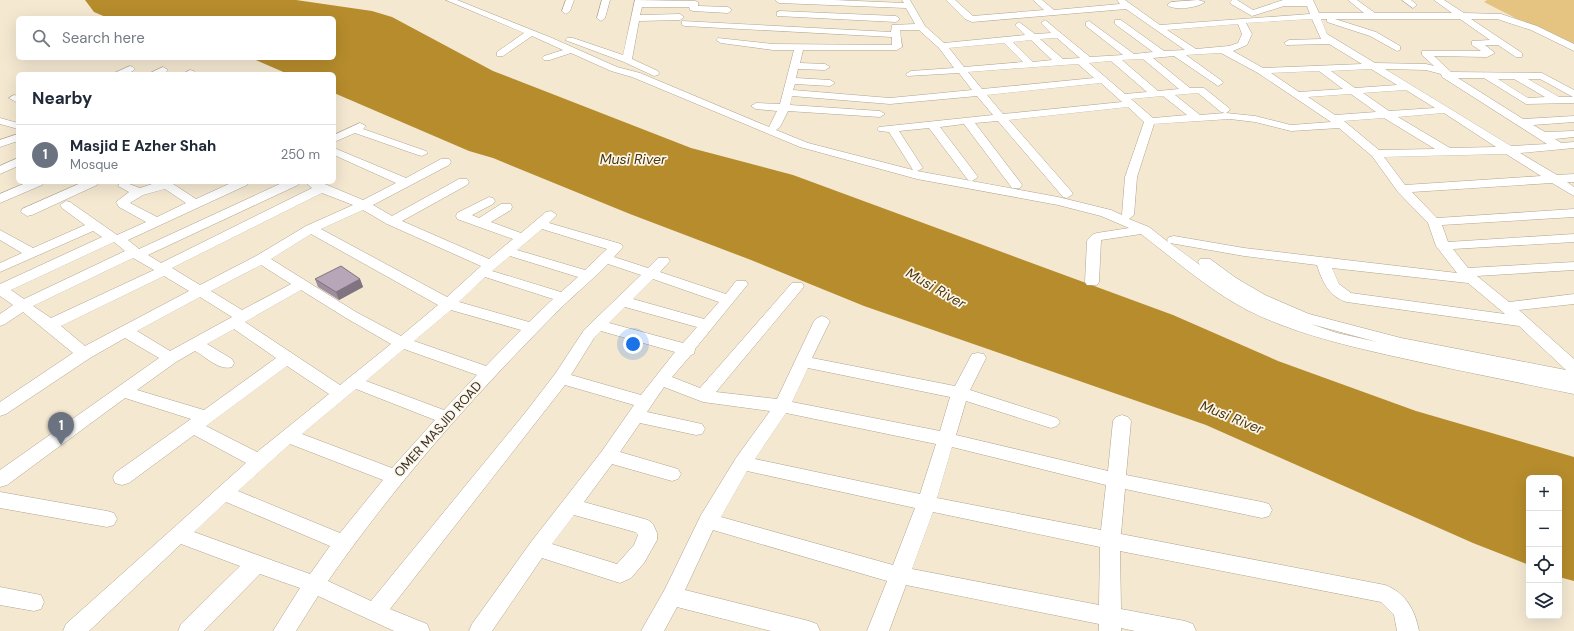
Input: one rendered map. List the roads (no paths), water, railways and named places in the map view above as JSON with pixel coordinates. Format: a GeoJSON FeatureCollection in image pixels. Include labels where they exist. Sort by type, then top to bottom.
{"type":"FeatureCollection","features":[{"type":"Feature","properties":{"kind":"street"},"geometry":{"type":"LineString","coordinates":[[450,0],[614,69],[636,75],[774,127],[835,147],[917,168],[1067,194],[1097,203],[1128,215],[1217,284],[1252,306],[1293,323],[1334,337],[1438,362],[1574,388]]}},
{"type":"Feature","properties":{"kind":"street"},"geometry":{"type":"LineString","coordinates":[[469,0],[537,28],[627,60],[694,97],[766,130],[853,159],[917,175],[1083,207],[1106,213],[1174,240],[1231,281],[1260,298],[1304,317],[1401,343],[1574,377]]}},
{"type":"Feature","properties":{"kind":"street"},"geometry":{"type":"LineString","coordinates":[[566,11],[570,0]]}},
{"type":"Feature","properties":{"kind":"street"},"geometry":{"type":"LineString","coordinates":[[601,18],[606,0]]}},
{"type":"Feature","properties":{"kind":"street"},"geometry":{"type":"LineString","coordinates":[[773,46],[780,14],[780,0],[907,3]]}},
{"type":"Feature","properties":{"kind":"street"},"geometry":{"type":"LineString","coordinates":[[950,0],[972,19],[1128,6]]}},
{"type":"Feature","properties":{"kind":"street"},"geometry":{"type":"LineString","coordinates":[[1036,0],[1053,13]]}},
{"type":"Feature","properties":{"kind":"street"},"geometry":{"type":"LineString","coordinates":[[1120,0],[1193,51]]}},
{"type":"Feature","properties":{"kind":"street"},"geometry":{"type":"LineString","coordinates":[[1352,0],[1374,17]]}},
{"type":"Feature","properties":{"kind":"street"},"geometry":{"type":"LineString","coordinates":[[1438,0],[1519,55]]}},
{"type":"Feature","properties":{"kind":"street"},"geometry":{"type":"LineString","coordinates":[[1171,5],[1186,5],[1201,1],[1206,13],[1219,23]]}},
{"type":"Feature","properties":{"kind":"street"},"geometry":{"type":"LineString","coordinates":[[1252,13],[1281,2],[1310,1],[1314,16],[1323,36],[1446,110],[1574,192]]}},
{"type":"Feature","properties":{"kind":"street"},"geometry":{"type":"LineString","coordinates":[[627,60],[639,2],[695,4],[693,8],[728,10]]}},
{"type":"Feature","properties":{"kind":"street"},"geometry":{"type":"LineString","coordinates":[[1234,2],[1263,18]]}},
{"type":"Feature","properties":{"kind":"street"},"geometry":{"type":"LineString","coordinates":[[907,3],[921,27],[942,46],[979,92],[1067,194]]}},
{"type":"Feature","properties":{"kind":"street"},"geometry":{"type":"LineString","coordinates":[[721,40],[773,46],[892,48],[896,46],[896,27],[900,12],[907,3]]}},
{"type":"Feature","properties":{"kind":"street"},"geometry":{"type":"LineString","coordinates":[[780,14],[896,27]]}},
{"type":"Feature","properties":{"kind":"street"},"geometry":{"type":"LineString","coordinates":[[1158,28],[1263,18],[1314,16],[1498,16],[1534,28],[1574,48]]}},
{"type":"Feature","properties":{"kind":"street"},"geometry":{"type":"LineString","coordinates":[[1324,16],[1337,24],[1380,37],[1397,48]]}},
{"type":"Feature","properties":{"kind":"street"},"geometry":{"type":"LineString","coordinates":[[635,18],[683,20],[776,28],[921,27]]}},
{"type":"Feature","properties":{"kind":"street"},"geometry":{"type":"LineString","coordinates":[[911,74],[963,71],[1222,48],[1230,49],[1242,45],[1247,34],[1242,21]]}},
{"type":"Feature","properties":{"kind":"street"},"geometry":{"type":"LineString","coordinates":[[1118,22],[1162,54]]}},
{"type":"Feature","properties":{"kind":"street"},"geometry":{"type":"LineString","coordinates":[[1045,23],[1084,60],[1102,80],[1150,121],[1196,117],[1242,116],[1291,128],[1387,115],[1446,110]]}},
{"type":"Feature","properties":{"kind":"street"},"geometry":{"type":"LineString","coordinates":[[1089,24],[1131,56]]}},
{"type":"Feature","properties":{"kind":"street"},"geometry":{"type":"LineString","coordinates":[[1018,25],[1060,62]]}},
{"type":"Feature","properties":{"kind":"street"},"geometry":{"type":"LineString","coordinates":[[1355,29],[1379,47]]}},
{"type":"Feature","properties":{"kind":"street"},"geometry":{"type":"LineString","coordinates":[[500,54],[531,33]]}},
{"type":"Feature","properties":{"kind":"street"},"geometry":{"type":"LineString","coordinates":[[942,46],[1058,35]]}},
{"type":"Feature","properties":{"kind":"street"},"geometry":{"type":"LineString","coordinates":[[1006,40],[1031,65]]}},
{"type":"Feature","properties":{"kind":"street"},"geometry":{"type":"LineString","coordinates":[[1289,43],[1330,41]]}},
{"type":"Feature","properties":{"kind":"street"},"geometry":{"type":"LineString","coordinates":[[1500,42],[1475,43],[1490,53],[1487,54],[1425,53],[1446,73],[1559,146]]}},
{"type":"Feature","properties":{"kind":"street"},"geometry":{"type":"LineString","coordinates":[[774,127],[784,108],[799,47]]}},
{"type":"Feature","properties":{"kind":"street"},"geometry":{"type":"LineString","coordinates":[[1222,48],[1298,95],[1337,122],[1376,154],[1402,189],[1434,222],[1443,246],[1467,276],[1523,321],[1574,368]]}},
{"type":"Feature","properties":{"kind":"street"},"geometry":{"type":"LineString","coordinates":[[547,58],[571,50]]}},
{"type":"Feature","properties":{"kind":"street"},"geometry":{"type":"LineString","coordinates":[[1176,52],[1218,83]]}},
{"type":"Feature","properties":{"kind":"street"},"geometry":{"type":"LineString","coordinates":[[1144,55],[1188,91]]}},
{"type":"Feature","properties":{"kind":"street"},"geometry":{"type":"LineString","coordinates":[[1113,58],[1161,94],[1196,117]]}},
{"type":"Feature","properties":{"kind":"street"},"geometry":{"type":"LineString","coordinates":[[795,66],[825,67]]}},
{"type":"Feature","properties":{"kind":"street"},"geometry":{"type":"LineString","coordinates":[[1261,71],[1373,66],[1426,67],[1446,73]]}},
{"type":"Feature","properties":{"kind":"street"},"geometry":{"type":"LineString","coordinates":[[122,72],[130,69]]}},
{"type":"Feature","properties":{"kind":"street"},"geometry":{"type":"LineString","coordinates":[[1322,69],[1387,115],[1448,152]]}},
{"type":"Feature","properties":{"kind":"street"},"geometry":{"type":"LineString","coordinates":[[158,72],[163,70]]}},
{"type":"Feature","properties":{"kind":"street"},"geometry":{"type":"LineString","coordinates":[[1387,75],[1446,73],[1487,76],[1542,76],[1574,94]]}},
{"type":"Feature","properties":{"kind":"street"},"geometry":{"type":"LineString","coordinates":[[1487,76],[1526,101],[1552,103]]}},
{"type":"Feature","properties":{"kind":"street"},"geometry":{"type":"LineString","coordinates":[[1517,76],[1552,103],[1574,115]]}},
{"type":"Feature","properties":{"kind":"street"},"geometry":{"type":"LineString","coordinates":[[788,93],[890,101],[1102,80]]}},
{"type":"Feature","properties":{"kind":"street"},"geometry":{"type":"LineString","coordinates":[[791,81],[830,83]]}},
{"type":"Feature","properties":{"kind":"street"},"geometry":{"type":"LineString","coordinates":[[1298,95],[1407,87]]}},
{"type":"Feature","properties":{"kind":"street"},"geometry":{"type":"LineString","coordinates":[[917,168],[888,129],[968,120],[1001,118],[1127,101],[1161,94],[1200,90],[1225,110]]}},
{"type":"Feature","properties":{"kind":"street"},"geometry":{"type":"LineString","coordinates":[[848,125],[850,98]]}},
{"type":"Feature","properties":{"kind":"street"},"geometry":{"type":"LineString","coordinates":[[1504,110],[1574,100]]}},
{"type":"Feature","properties":{"kind":"street"},"geometry":{"type":"LineString","coordinates":[[756,106],[880,114]]}},
{"type":"Feature","properties":{"kind":"street"},"geometry":{"type":"LineString","coordinates":[[1523,122],[1574,119]]}},
{"type":"Feature","properties":{"kind":"street"},"geometry":{"type":"LineString","coordinates":[[968,120],[1016,185]]}},
{"type":"Feature","properties":{"kind":"street"},"geometry":{"type":"LineString","coordinates":[[0,121],[16,125]]}},
{"type":"Feature","properties":{"kind":"street"},"geometry":{"type":"LineString","coordinates":[[1128,215],[1131,177],[1150,121]]}},
{"type":"Feature","properties":{"kind":"street"},"geometry":{"type":"LineString","coordinates":[[932,124],[972,177]]}},
{"type":"Feature","properties":{"kind":"street"},"geometry":{"type":"LineString","coordinates":[[336,138],[357,128],[422,153]]}},
{"type":"Feature","properties":{"kind":"street"},"geometry":{"type":"LineString","coordinates":[[1543,136],[1574,134]]}},
{"type":"Feature","properties":{"kind":"street"},"geometry":{"type":"LineString","coordinates":[[0,144],[16,138]]}},
{"type":"Feature","properties":{"kind":"street"},"geometry":{"type":"LineString","coordinates":[[1376,154],[1509,150],[1574,145]]}},
{"type":"Feature","properties":{"kind":"street"},"geometry":{"type":"LineString","coordinates":[[336,152],[407,183]]}},
{"type":"Feature","properties":{"kind":"street"},"geometry":{"type":"LineString","coordinates":[[0,410],[84,354],[125,331],[261,259],[311,229],[364,205],[445,162]]}},
{"type":"Feature","properties":{"kind":"street"},"geometry":{"type":"LineString","coordinates":[[0,170],[16,163]]}},
{"type":"Feature","properties":{"kind":"street"},"geometry":{"type":"LineString","coordinates":[[1402,189],[1574,178]]}},
{"type":"Feature","properties":{"kind":"street"},"geometry":{"type":"LineString","coordinates":[[392,221],[463,182]]}},
{"type":"Feature","properties":{"kind":"street"},"geometry":{"type":"LineString","coordinates":[[0,199],[34,184]]}},
{"type":"Feature","properties":{"kind":"street"},"geometry":{"type":"LineString","coordinates":[[27,212],[89,184]]}},
{"type":"Feature","properties":{"kind":"street"},"geometry":{"type":"LineString","coordinates":[[0,289],[158,222],[239,184]]}},
{"type":"Feature","properties":{"kind":"street"},"geometry":{"type":"LineString","coordinates":[[0,321],[23,305],[290,184]]}},
{"type":"Feature","properties":{"kind":"street"},"geometry":{"type":"LineString","coordinates":[[158,222],[122,202],[139,192],[158,186],[167,185],[195,204]]}},
{"type":"Feature","properties":{"kind":"street"},"geometry":{"type":"LineString","coordinates":[[50,325],[164,269],[316,185],[364,205],[392,221],[486,268],[564,298]]}},
{"type":"Feature","properties":{"kind":"street"},"geometry":{"type":"LineString","coordinates":[[124,186],[139,192]]}},
{"type":"Feature","properties":{"kind":"street"},"geometry":{"type":"LineString","coordinates":[[74,631],[223,493],[288,436],[448,304],[486,268],[522,238],[462,216],[489,201]]}},
{"type":"Feature","properties":{"kind":"street"},"geometry":{"type":"LineString","coordinates":[[66,205],[136,253],[200,291],[239,319],[287,358],[340,393]]}},
{"type":"Feature","properties":{"kind":"street"},"geometry":{"type":"LineString","coordinates":[[480,223],[506,207]]}},
{"type":"Feature","properties":{"kind":"street"},"geometry":{"type":"LineString","coordinates":[[1434,222],[1574,213]]}},
{"type":"Feature","properties":{"kind":"street","name":"OMER MASJID ROAD"},"geometry":{"type":"LineString","coordinates":[[284,631],[313,584],[395,477],[489,373],[586,275],[616,247],[545,219],[522,238]]}},
{"type":"Feature","properties":{"kind":"street"},"geometry":{"type":"LineString","coordinates":[[0,268],[95,226]]}},
{"type":"Feature","properties":{"kind":"street"},"geometry":{"type":"LineString","coordinates":[[311,229],[448,304],[533,328]]}},
{"type":"Feature","properties":{"kind":"street"},"geometry":{"type":"LineString","coordinates":[[1092,282],[1094,241],[1097,237],[1148,229]]}},
{"type":"Feature","properties":{"kind":"street"},"geometry":{"type":"LineString","coordinates":[[0,234],[32,253]]}},
{"type":"Feature","properties":{"kind":"street"},"geometry":{"type":"LineString","coordinates":[[1443,246],[1574,238]]}},
{"type":"Feature","properties":{"kind":"street"},"geometry":{"type":"LineString","coordinates":[[1174,240],[1323,262],[1467,276],[1574,266]]}},
{"type":"Feature","properties":{"kind":"street"},"geometry":{"type":"LineString","coordinates":[[508,251],[586,275]]}},
{"type":"Feature","properties":{"kind":"street"},"geometry":{"type":"LineString","coordinates":[[604,258],[729,300]]}},
{"type":"Feature","properties":{"kind":"street"},"geometry":{"type":"LineString","coordinates":[[261,259],[350,315],[402,343],[489,373]]}},
{"type":"Feature","properties":{"kind":"street"},"geometry":{"type":"LineString","coordinates":[[374,613],[561,378],[588,334],[663,262]]}},
{"type":"Feature","properties":{"kind":"street"},"geometry":{"type":"LineString","coordinates":[[1323,262],[1332,288],[1336,292],[1346,297],[1523,321]]}},
{"type":"Feature","properties":{"kind":"street"},"geometry":{"type":"LineString","coordinates":[[0,480],[8,466],[124,392],[170,358],[301,284]]}},
{"type":"Feature","properties":{"kind":"street"},"geometry":{"type":"LineString","coordinates":[[480,631],[538,548],[608,456],[661,379],[688,350],[741,284]]}},
{"type":"Feature","properties":{"kind":"street"},"geometry":{"type":"LineString","coordinates":[[703,396],[797,286]]}},
{"type":"Feature","properties":{"kind":"street"},"geometry":{"type":"LineString","coordinates":[[0,289],[50,325],[84,354]]}},
{"type":"Feature","properties":{"kind":"street"},"geometry":{"type":"LineString","coordinates":[[1505,307],[1574,299]]}},
{"type":"Feature","properties":{"kind":"street"},"geometry":{"type":"LineString","coordinates":[[622,301],[708,325]]}},
{"type":"Feature","properties":{"kind":"street"},"geometry":{"type":"LineString","coordinates":[[652,631],[672,596],[708,522],[742,464],[782,406],[822,321]]}},
{"type":"Feature","properties":{"kind":"street"},"geometry":{"type":"LineString","coordinates":[[598,325],[688,350]]}},
{"type":"Feature","properties":{"kind":"street"},"geometry":{"type":"LineString","coordinates":[[125,331],[170,358]]}},
{"type":"Feature","properties":{"kind":"street"},"geometry":{"type":"LineString","coordinates":[[196,344],[226,363]]}},
{"type":"Feature","properties":{"kind":"street"},"geometry":{"type":"LineString","coordinates":[[122,478],[287,358]]}},
{"type":"Feature","properties":{"kind":"street"},"geometry":{"type":"LineString","coordinates":[[878,631],[926,504],[960,393],[978,358]]}},
{"type":"Feature","properties":{"kind":"street"},"geometry":{"type":"LineString","coordinates":[[803,362],[960,393],[1051,422]]}},
{"type":"Feature","properties":{"kind":"street"},"geometry":{"type":"LineString","coordinates":[[561,378],[696,429]]}},
{"type":"Feature","properties":{"kind":"street"},"geometry":{"type":"LineString","coordinates":[[661,379],[703,396],[782,406],[945,439],[1116,480],[1262,510]]}},
{"type":"Feature","properties":{"kind":"street"},"geometry":{"type":"LineString","coordinates":[[353,382],[447,418]]}},
{"type":"Feature","properties":{"kind":"street"},"geometry":{"type":"LineString","coordinates":[[124,392],[200,422],[260,462]]}},
{"type":"Feature","properties":{"kind":"street"},"geometry":{"type":"LineString","coordinates":[[1110,624],[1110,542],[1122,421]]}},
{"type":"Feature","properties":{"kind":"street"},"geometry":{"type":"LineString","coordinates":[[288,436],[395,477]]}},
{"type":"Feature","properties":{"kind":"street"},"geometry":{"type":"LineString","coordinates":[[608,456],[672,474]]}},
{"type":"Feature","properties":{"kind":"street"},"geometry":{"type":"LineString","coordinates":[[742,464],[1110,542],[1385,594],[1395,599],[1402,608],[1406,615],[1408,631]]}},
{"type":"Feature","properties":{"kind":"street"},"geometry":{"type":"LineString","coordinates":[[223,493],[344,543]]}},
{"type":"Feature","properties":{"kind":"street"},"geometry":{"type":"LineString","coordinates":[[0,500],[107,519]]}},
{"type":"Feature","properties":{"kind":"street"},"geometry":{"type":"LineString","coordinates":[[538,548],[620,574],[626,570],[646,544],[648,537],[647,531],[641,526],[569,506]]}},
{"type":"Feature","properties":{"kind":"street"},"geometry":{"type":"LineString","coordinates":[[708,522],[898,575],[1110,624],[1185,631]]}},
{"type":"Feature","properties":{"kind":"street"},"geometry":{"type":"LineString","coordinates":[[178,535],[313,584],[374,613],[419,631]]}},
{"type":"Feature","properties":{"kind":"street"},"geometry":{"type":"LineString","coordinates":[[189,631],[256,564]]}},
{"type":"Feature","properties":{"kind":"street"},"geometry":{"type":"LineString","coordinates":[[0,596],[34,602]]}},
{"type":"Feature","properties":{"kind":"street"},"geometry":{"type":"LineString","coordinates":[[672,596],[809,631]]}},
{"type":"Feature","properties":{"kind":"water","name":"Musi River"},"geometry":{"type":"Polygon","coordinates":[[[85,0],[296,0],[372,11],[392,17],[493,71],[691,148],[793,175],[1173,315],[1278,361],[1416,411],[1574,457],[1574,581],[1562,578],[1562,475],[1526,475],[1526,564],[1473,543],[1206,425],[864,306],[751,260],[630,214],[493,158],[469,151],[336,94],[336,72],[283,72],[256,60],[336,60],[336,16],[103,16],[94,12],[85,0]]]}},
{"type":"Feature","properties":{"kind":"place","name":"Masjid E Azher Shah"},"geometry":{"type":"Point","coordinates":[61,445]}}]}
